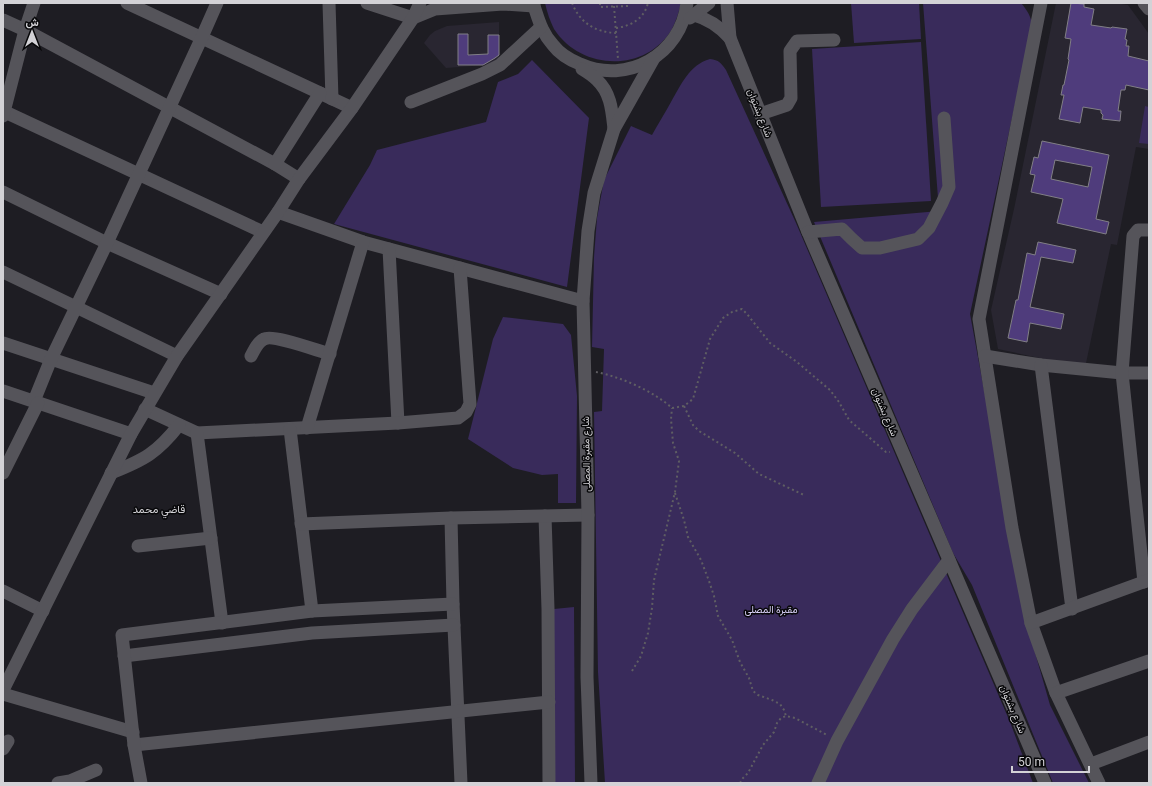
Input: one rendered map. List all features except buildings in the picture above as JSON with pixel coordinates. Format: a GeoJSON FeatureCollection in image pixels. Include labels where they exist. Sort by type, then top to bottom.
{"type":"FeatureCollection","features":[{"type":"Feature","properties":{"kind":"street"},"geometry":{"type":"LineString","coordinates":[[34,3],[25,30],[3,113],[263,232]]}},
{"type":"Feature","properties":{"kind":"street"},"geometry":{"type":"LineString","coordinates":[[126,3],[352,108]]}},
{"type":"Feature","properties":{"kind":"street"},"geometry":{"type":"LineString","coordinates":[[3,473],[36,402],[51,359],[107,243],[217,3]]}},
{"type":"Feature","properties":{"kind":"street"},"geometry":{"type":"LineString","coordinates":[[275,164],[326,96],[330,3]]}},
{"type":"Feature","properties":{"kind":"street"},"geometry":{"type":"LineString","coordinates":[[367,3],[413,18],[435,9],[503,4],[534,5],[541,27],[553,46],[570,60],[590,68],[612,71],[634,68],[654,58],[665,49],[682,26],[709,3]]}},
{"type":"Feature","properties":{"kind":"street"},"geometry":{"type":"LineString","coordinates":[[3,690],[111,472],[154,393],[177,356],[278,212],[299,179],[352,108],[413,18],[420,3]]}},
{"type":"Feature","properties":{"kind":"street"},"geometry":{"type":"LineString","coordinates":[[682,26],[688,3]]}},
{"type":"Feature","properties":{"kind":"street","name":"شارع بشتوان"},"geometry":{"type":"LineString","coordinates":[[727,3],[730,38],[808,232],[1045,783]]}},
{"type":"Feature","properties":{"kind":"street"},"geometry":{"type":"LineString","coordinates":[[1041,3],[979,319],[1012,528],[1031,623],[1056,693],[1099,783]]}},
{"type":"Feature","properties":{"kind":"street"},"geometry":{"type":"LineString","coordinates":[[1144,3],[1149,9]]}},
{"type":"Feature","properties":{"kind":"street","name":"شارع بشتوان"},"geometry":{"type":"LineString","coordinates":[[694,15],[714,23],[730,38]]}},
{"type":"Feature","properties":{"kind":"street"},"geometry":{"type":"LineString","coordinates":[[3,20],[25,30],[169,107],[275,164],[299,179]]}},
{"type":"Feature","properties":{"kind":"street"},"geometry":{"type":"LineString","coordinates":[[411,102],[482,74],[500,65],[541,27]]}},
{"type":"Feature","properties":{"kind":"street"},"geometry":{"type":"LineString","coordinates":[[760,114],[787,104],[791,98],[790,51],[797,41],[834,40]]}},
{"type":"Feature","properties":{"kind":"street","name":"شارع مقبرة المصلى"},"geometry":{"type":"LineString","coordinates":[[591,783],[587,677],[588,515],[584,301],[588,231],[594,193],[614,129],[654,58]]}},
{"type":"Feature","properties":{"kind":"street","name":"شارع مقبرة المصلى"},"geometry":{"type":"LineString","coordinates":[[570,60],[597,80],[606,91],[610,104],[614,129]]}},
{"type":"Feature","properties":{"kind":"street"},"geometry":{"type":"LineString","coordinates":[[808,232],[842,229],[862,248],[880,248],[918,239],[929,228],[949,187],[944,118]]}},
{"type":"Feature","properties":{"kind":"street"},"geometry":{"type":"LineString","coordinates":[[3,192],[107,243],[221,294]]}},
{"type":"Feature","properties":{"kind":"street"},"geometry":{"type":"LineString","coordinates":[[278,212],[363,242],[584,301]]}},
{"type":"Feature","properties":{"kind":"street"},"geometry":{"type":"LineString","coordinates":[[1031,623],[1146,581],[1122,373],[1133,236],[1138,230],[1149,230]]}},
{"type":"Feature","properties":{"kind":"street"},"geometry":{"type":"LineString","coordinates":[[307,428],[363,242]]}},
{"type":"Feature","properties":{"kind":"street"},"geometry":{"type":"LineString","coordinates":[[389,249],[398,423]]}},
{"type":"Feature","properties":{"kind":"street"},"geometry":{"type":"LineString","coordinates":[[145,409],[197,433],[398,423],[458,418],[466,412],[470,404],[460,268]]}},
{"type":"Feature","properties":{"kind":"street"},"geometry":{"type":"LineString","coordinates":[[3,272],[177,356]]}},
{"type":"Feature","properties":{"kind":"street"},"geometry":{"type":"LineString","coordinates":[[251,356],[259,342],[267,338],[277,339],[330,354]]}},
{"type":"Feature","properties":{"kind":"street"},"geometry":{"type":"LineString","coordinates":[[3,343],[154,393]]}},
{"type":"Feature","properties":{"kind":"street"},"geometry":{"type":"LineString","coordinates":[[985,356],[1041,365],[1122,373],[1149,372]]}},
{"type":"Feature","properties":{"kind":"street"},"geometry":{"type":"LineString","coordinates":[[1041,365],[1072,609]]}},
{"type":"Feature","properties":{"kind":"street"},"geometry":{"type":"LineString","coordinates":[[3,391],[131,434]]}},
{"type":"Feature","properties":{"kind":"street"},"geometry":{"type":"LineString","coordinates":[[111,472],[142,460],[150,455],[168,439],[179,425]]}},
{"type":"Feature","properties":{"kind":"street"},"geometry":{"type":"LineString","coordinates":[[290,429],[312,611]]}},
{"type":"Feature","properties":{"kind":"street"},"geometry":{"type":"LineString","coordinates":[[197,433],[222,623]]}},
{"type":"Feature","properties":{"kind":"street"},"geometry":{"type":"LineString","coordinates":[[301,524],[451,518],[588,515]]}},
{"type":"Feature","properties":{"kind":"street"},"geometry":{"type":"LineString","coordinates":[[545,516],[548,609],[549,783]]}},
{"type":"Feature","properties":{"kind":"street"},"geometry":{"type":"LineString","coordinates":[[451,518],[457,711],[461,783]]}},
{"type":"Feature","properties":{"kind":"street"},"geometry":{"type":"LineString","coordinates":[[138,546],[211,538]]}},
{"type":"Feature","properties":{"kind":"street"},"geometry":{"type":"LineString","coordinates":[[818,783],[837,740],[902,625],[949,560]]}},
{"type":"Feature","properties":{"kind":"street"},"geometry":{"type":"LineString","coordinates":[[3,591],[43,610]]}},
{"type":"Feature","properties":{"kind":"street"},"geometry":{"type":"LineString","coordinates":[[141,783],[134,739],[122,635],[312,611],[453,604]]}},
{"type":"Feature","properties":{"kind":"street"},"geometry":{"type":"LineString","coordinates":[[124,656],[312,633],[454,625]]}},
{"type":"Feature","properties":{"kind":"street"},"geometry":{"type":"LineString","coordinates":[[1056,693],[1149,661]]}},
{"type":"Feature","properties":{"kind":"street"},"geometry":{"type":"LineString","coordinates":[[3,694],[134,739],[549,702]]}},
{"type":"Feature","properties":{"kind":"street"},"geometry":{"type":"LineString","coordinates":[[1090,764],[1149,742]]}},
{"type":"Feature","properties":{"kind":"street"},"geometry":{"type":"LineString","coordinates":[[58,783],[70,781],[96,770]]}},
{"type":"Feature","properties":{"kind":"path"},"geometry":{"type":"LineString","coordinates":[[572,3],[579,16],[589,26],[602,32],[616,33]]}},
{"type":"Feature","properties":{"kind":"path"},"geometry":{"type":"LineString","coordinates":[[600,3],[600,7],[629,6],[629,3]]}},
{"type":"Feature","properties":{"kind":"path"},"geometry":{"type":"LineString","coordinates":[[616,28],[634,23],[644,13],[648,3]]}},
{"type":"Feature","properties":{"kind":"path"},"geometry":{"type":"LineString","coordinates":[[614,6],[618,62]]}},
{"type":"Feature","properties":{"kind":"path"},"geometry":{"type":"LineString","coordinates":[[672,408],[684,406],[693,399],[710,339],[723,318],[732,312],[742,309],[770,343],[797,362],[830,390],[849,420],[886,452],[902,452]]}},
{"type":"Feature","properties":{"kind":"path"},"geometry":{"type":"LineString","coordinates":[[585,370],[603,374],[642,388],[672,408]]}},
{"type":"Feature","properties":{"kind":"path"},"geometry":{"type":"LineString","coordinates":[[684,406],[693,425],[699,431],[735,453],[759,474],[804,495]]}},
{"type":"Feature","properties":{"kind":"path"},"geometry":{"type":"LineString","coordinates":[[632,671],[641,656],[648,633],[654,580],[675,492],[679,461],[673,443],[671,420],[672,408]]}},
{"type":"Feature","properties":{"kind":"path"},"geometry":{"type":"LineString","coordinates":[[675,492],[688,537],[701,560],[714,596],[718,616],[732,640],[740,662],[749,678],[753,691],[758,696],[780,704],[786,716]]}},
{"type":"Feature","properties":{"kind":"path"},"geometry":{"type":"LineString","coordinates":[[740,783],[748,773],[763,745],[774,732],[778,720],[781,718],[786,716],[795,718],[837,740]]}},
{"type":"Feature","properties":{"kind":"shaded area"},"geometry":{"type":"Polygon","coordinates":[[[1056,3],[1116,3],[1128,5],[1149,34],[1149,149],[1136,147],[1117,245],[1111,244],[1085,368],[998,349],[991,310],[1014,209],[1056,3]]]}},
{"type":"Feature","properties":{"kind":"shaded area"},"geometry":{"type":"Polygon","coordinates":[[[499,22],[499,64],[446,68],[424,43],[435,31],[447,26],[499,22]]]}},
{"type":"Feature","properties":{"kind":"green space"},"geometry":{"type":"Polygon","coordinates":[[[545,3],[681,3],[672,29],[661,43],[646,53],[630,59],[613,61],[596,59],[580,53],[566,43],[554,29],[545,3]]]}},
{"type":"Feature","properties":{"kind":"green space"},"geometry":{"type":"Polygon","coordinates":[[[851,3],[919,3],[921,39],[854,43],[851,3]]]}},
{"type":"Feature","properties":{"kind":"green space"},"geometry":{"type":"Polygon","coordinates":[[[923,3],[1021,3],[1028,13],[1032,25],[970,314],[1028,628],[1050,705],[1089,783],[1053,783],[972,585],[953,553],[814,222],[939,211],[923,3]]]}},
{"type":"Feature","properties":{"kind":"green space"},"geometry":{"type":"Polygon","coordinates":[[[921,42],[931,201],[821,207],[812,49],[921,42]]]}},
{"type":"Feature","properties":{"kind":"green space","name":"مقبرة المصلى"},"geometry":{"type":"Polygon","coordinates":[[[710,59],[720,62],[726,70],[796,223],[1010,722],[1033,783],[605,783],[598,672],[594,412],[602,411],[604,349],[592,347],[594,257],[597,218],[604,180],[631,126],[652,135],[686,76],[696,66],[710,59]]]}},
{"type":"Feature","properties":{"kind":"green space"},"geometry":{"type":"Polygon","coordinates":[[[532,60],[589,118],[567,287],[334,224],[370,165],[377,150],[486,122],[498,82],[518,74],[532,60]]]}},
{"type":"Feature","properties":{"kind":"green space"},"geometry":{"type":"Polygon","coordinates":[[[1145,106],[1149,107],[1149,144],[1139,143],[1145,106]]]}},
{"type":"Feature","properties":{"kind":"green space"},"geometry":{"type":"Polygon","coordinates":[[[503,317],[563,324],[571,335],[577,396],[576,503],[558,503],[558,474],[542,475],[513,468],[468,439],[493,339],[503,317]]]}},
{"type":"Feature","properties":{"kind":"green space"},"geometry":{"type":"Polygon","coordinates":[[[574,607],[575,783],[552,783],[554,609],[574,607]]]}},
{"type":"Feature","properties":{"kind":"district","name":"قاضي محمد"},"geometry":{"type":"Point","coordinates":[159,509]}}]}
